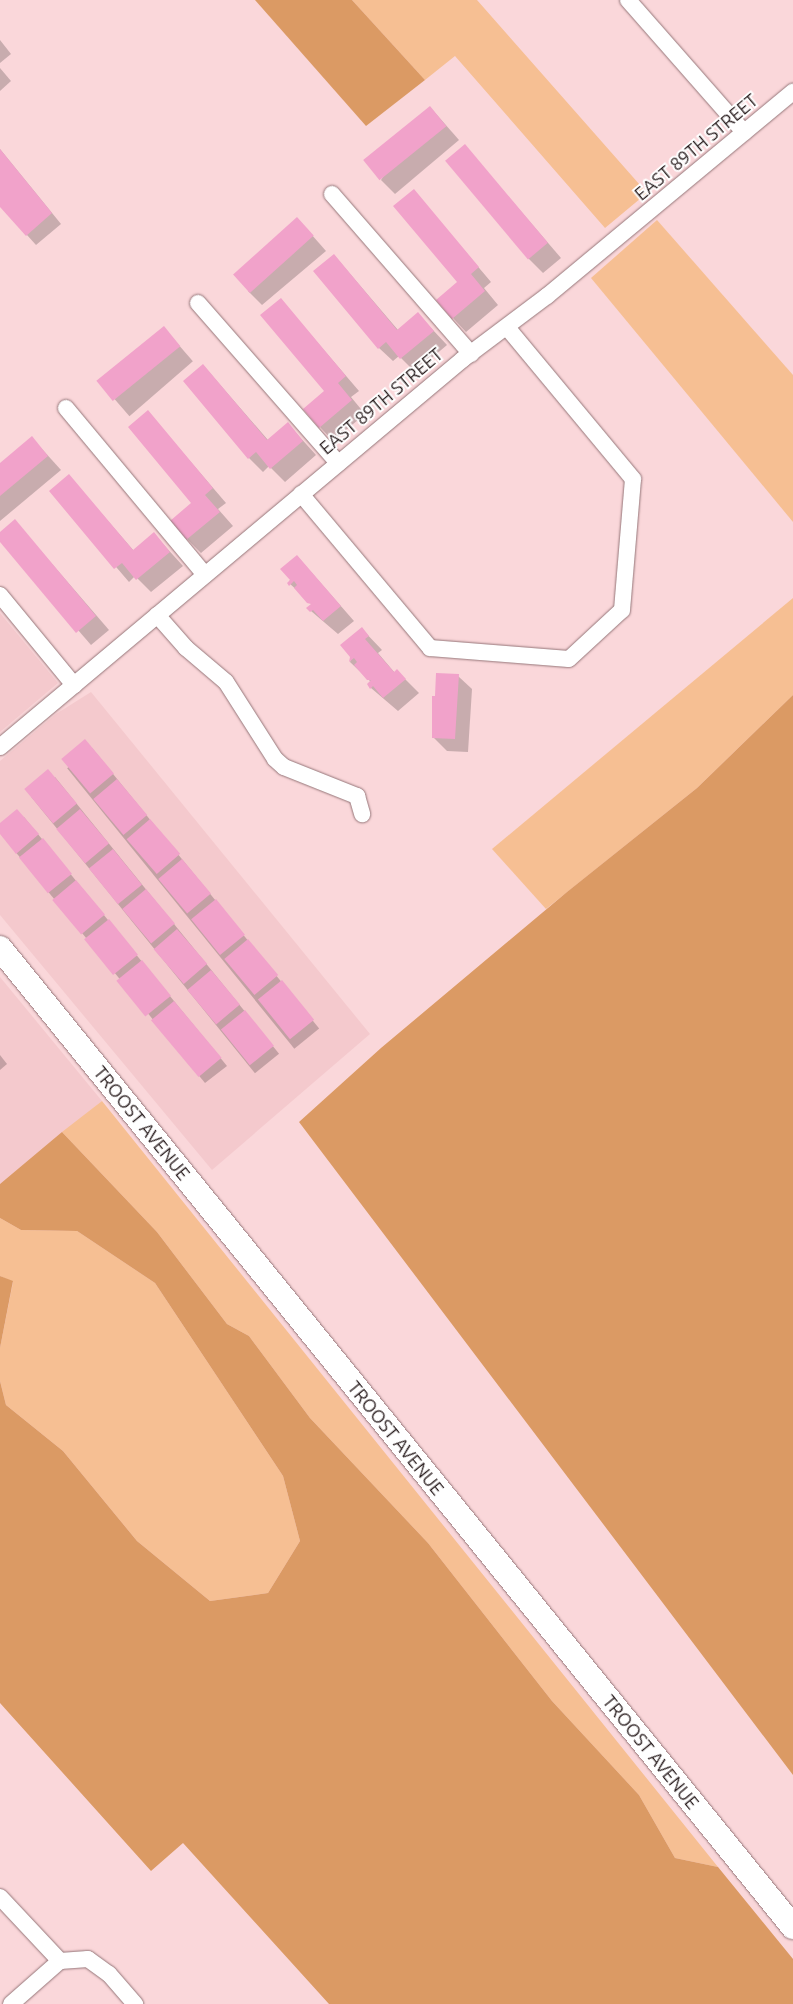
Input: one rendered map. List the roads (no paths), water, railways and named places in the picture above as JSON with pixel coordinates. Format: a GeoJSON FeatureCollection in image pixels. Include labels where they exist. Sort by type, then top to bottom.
{"type":"FeatureCollection","features":[{"type":"Feature","properties":{"kind":"main road","name":"TROOST AVENUE"},"geometry":{"type":"LineString","coordinates":[[0,948],[793,1927]]}},
{"type":"Feature","properties":{"kind":"street"},"geometry":{"type":"LineString","coordinates":[[628,0],[744,132]]}},
{"type":"Feature","properties":{"kind":"street","name":"EAST 89TH STREET"},"geometry":{"type":"LineString","coordinates":[[0,747],[338,463],[793,92]]}},
{"type":"Feature","properties":{"kind":"street"},"geometry":{"type":"LineString","coordinates":[[332,194],[470,354]]}},
{"type":"Feature","properties":{"kind":"street"},"geometry":{"type":"LineString","coordinates":[[198,303],[338,463]]}},
{"type":"Feature","properties":{"kind":"street"},"geometry":{"type":"LineString","coordinates":[[301,494],[430,648],[569,659],[622,610],[633,479],[507,327]]}},
{"type":"Feature","properties":{"kind":"street"},"geometry":{"type":"LineString","coordinates":[[66,408],[205,575]]}},
{"type":"Feature","properties":{"kind":"street"},"geometry":{"type":"LineString","coordinates":[[0,595],[74,685]]}},
{"type":"Feature","properties":{"kind":"street"},"geometry":{"type":"LineString","coordinates":[[157,615],[186,648],[226,682],[276,759],[284,767],[358,796],[362,814]]}},
{"type":"Feature","properties":{"kind":"street"},"geometry":{"type":"LineString","coordinates":[[0,1897],[60,1960]]}},
{"type":"Feature","properties":{"kind":"street"},"geometry":{"type":"LineString","coordinates":[[10,2004],[60,1960],[88,1960],[110,1974],[135,2004]]}}]}
